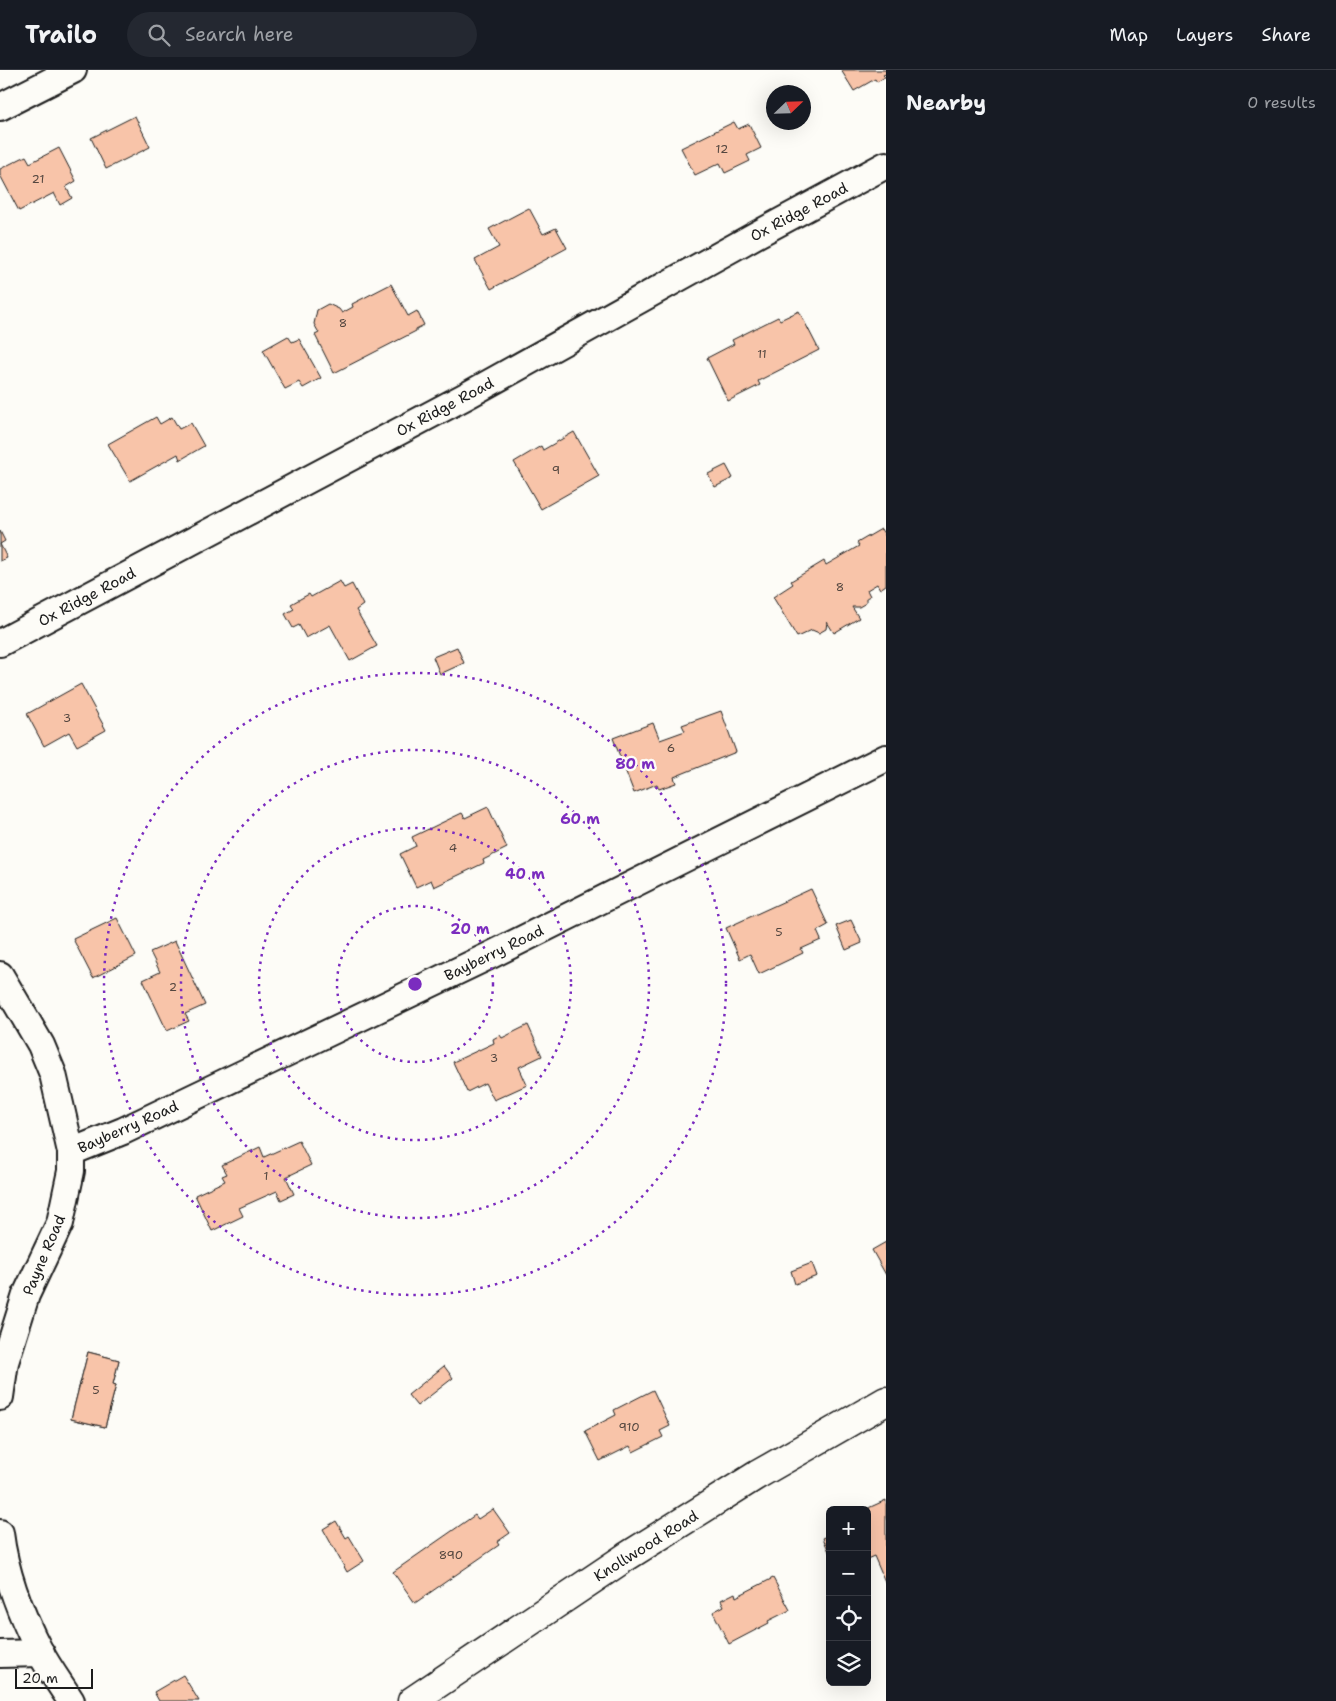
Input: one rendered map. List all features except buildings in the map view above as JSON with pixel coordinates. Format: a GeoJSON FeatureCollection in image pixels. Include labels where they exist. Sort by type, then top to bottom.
{"type":"FeatureCollection","features":[{"type":"Feature","properties":{"kind":"main road","name":"Knollwood Road"},"geometry":{"type":"LineString","coordinates":[[412,1701],[626,1557],[765,1471],[886,1401]]}},
{"type":"Feature","properties":{"kind":"street"},"geometry":{"type":"LineString","coordinates":[[0,107],[73,70]]}},
{"type":"Feature","properties":{"kind":"street","name":"Ox Ridge Road"},"geometry":{"type":"LineString","coordinates":[[0,643],[466,396],[886,165]]}},
{"type":"Feature","properties":{"kind":"street","name":"Bayberry Road"},"geometry":{"type":"LineString","coordinates":[[71,1152],[123,1130],[483,959],[886,758]]}},
{"type":"Feature","properties":{"kind":"street","name":"Payne Road"},"geometry":{"type":"LineString","coordinates":[[0,975],[41,1045],[53,1074],[71,1152],[71,1171],[60,1223],[26,1295],[5,1362],[0,1397]]}},
{"type":"Feature","properties":{"kind":"street"},"geometry":{"type":"LineString","coordinates":[[0,1532],[2,1547],[18,1603],[40,1654],[71,1701]]}},
{"type":"Feature","properties":{"kind":"street"},"geometry":{"type":"LineString","coordinates":[[0,1654],[40,1654]]}}]}
